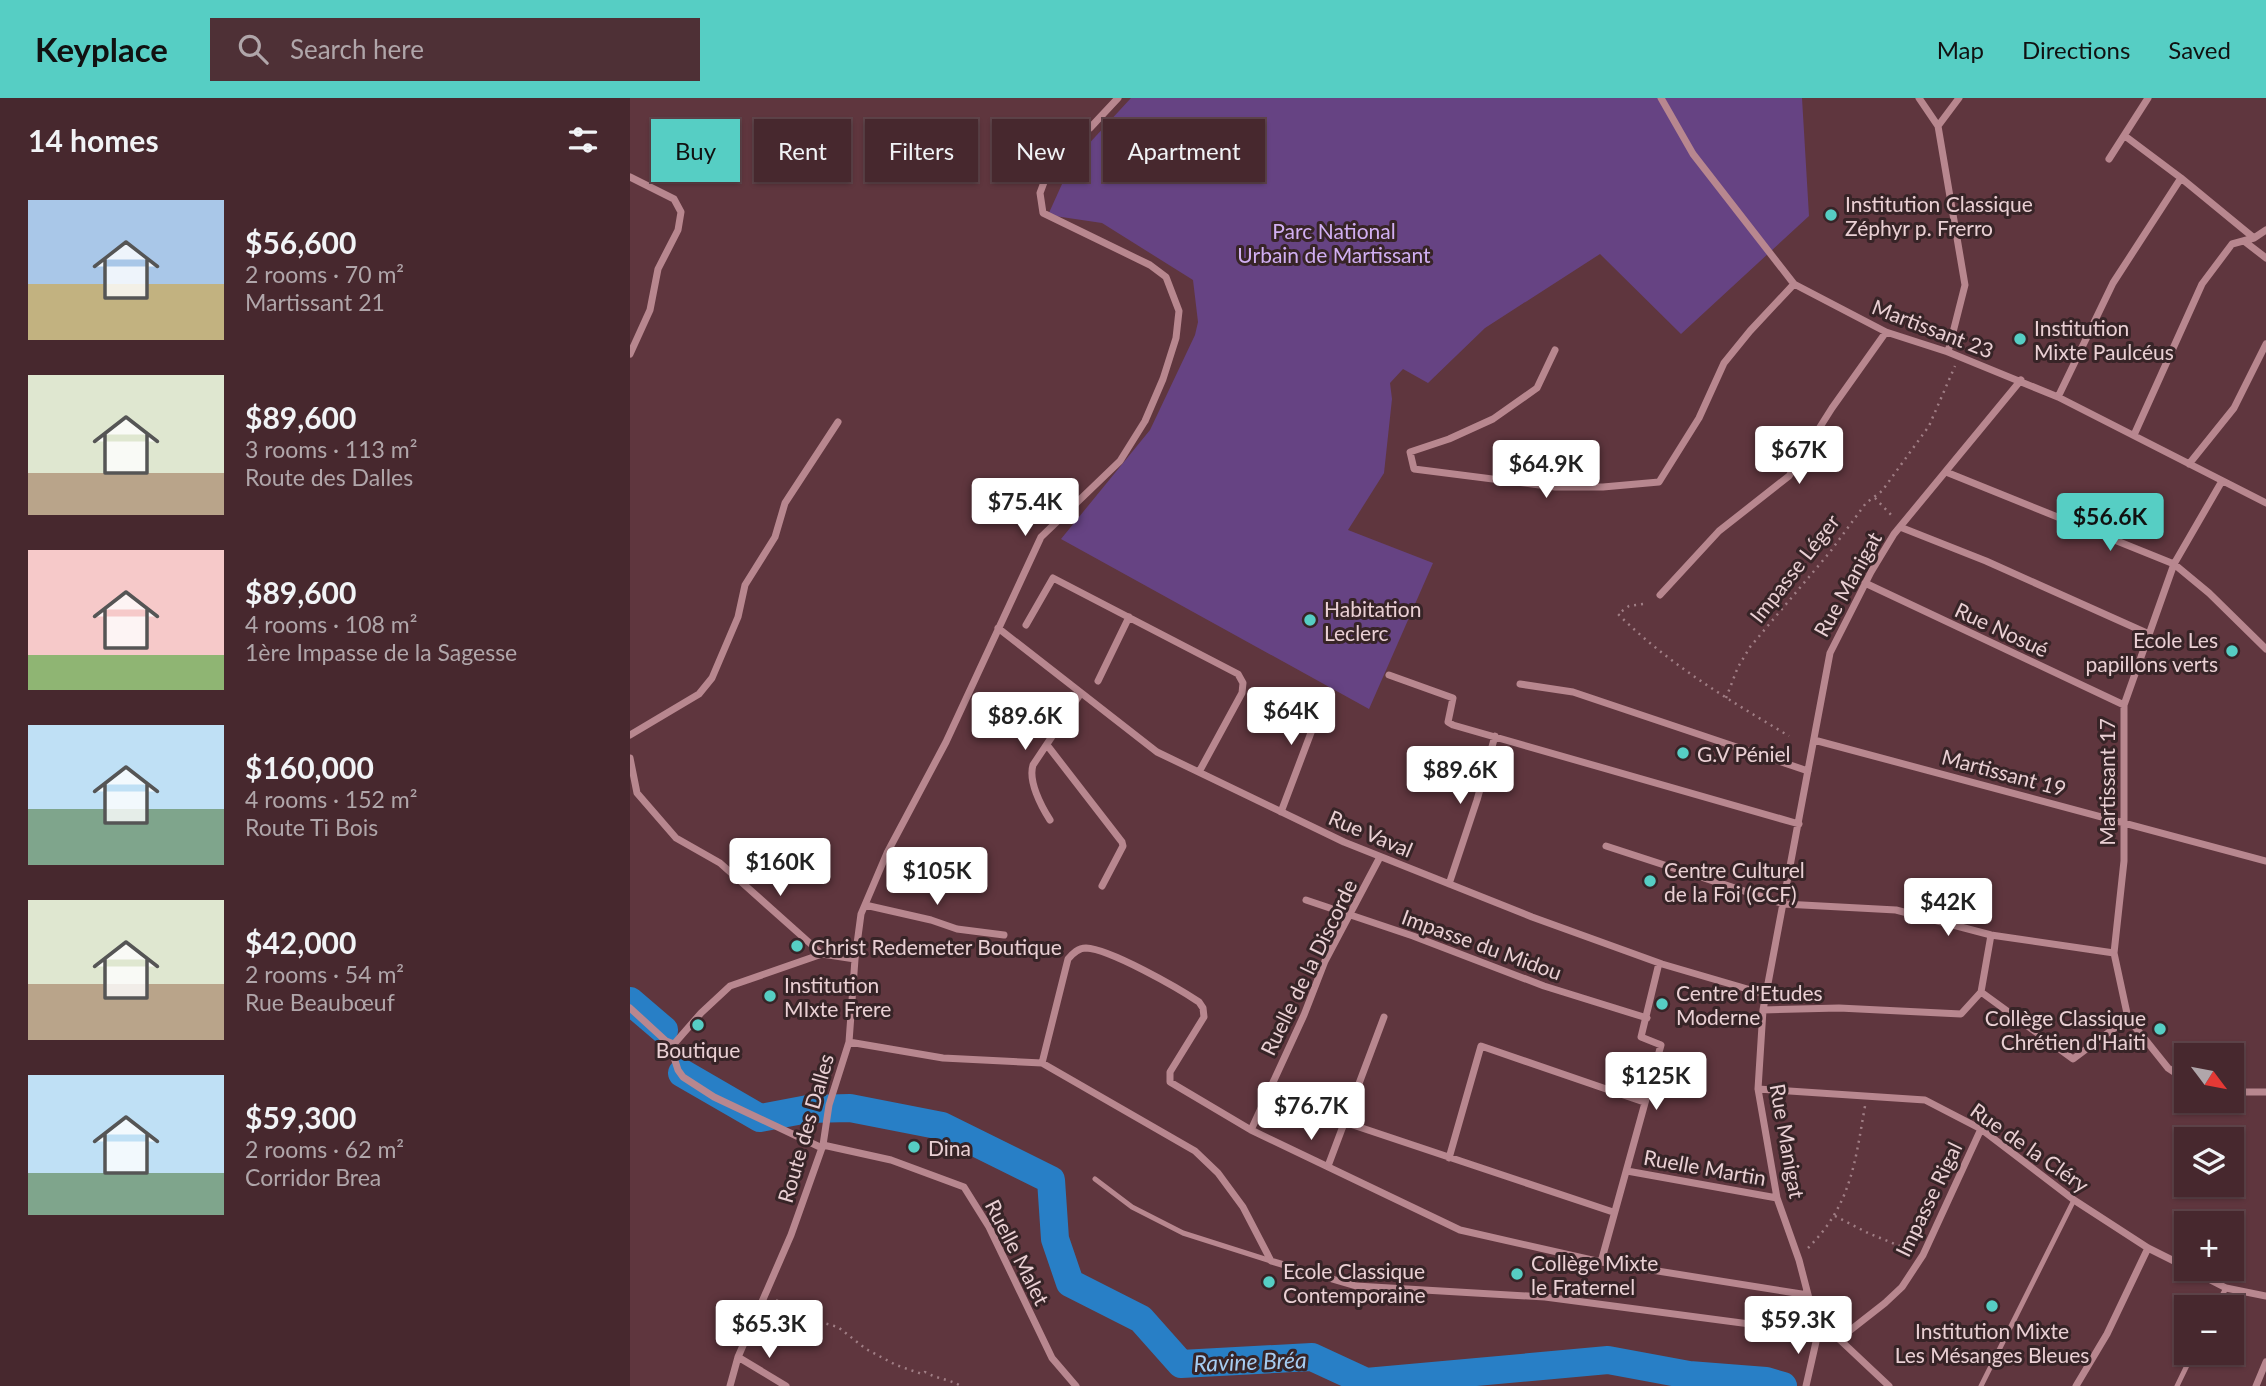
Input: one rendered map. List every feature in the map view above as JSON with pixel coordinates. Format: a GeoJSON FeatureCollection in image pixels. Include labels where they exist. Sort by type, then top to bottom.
{"type":"FeatureCollection","features":[{"type":"Feature","properties":{"kind":"street","name":"Route des Dalles"},"geometry":{"type":"LineString","coordinates":[[730,1386],[738,1357],[791,1235],[823,1147],[829,1105],[849,1042],[861,914],[887,853],[946,742],[1041,537],[1120,461],[1146,421],[1176,338],[1179,311],[1166,277],[1150,265],[1043,212],[1040,193],[1053,158],[1090,128],[1118,98]]}},
{"type":"Feature","properties":{"kind":"street","name":"Martissant 23"},"geometry":{"type":"LineString","coordinates":[[1661,98],[1693,154],[1794,284],[1886,332],[2021,380],[2266,503]]}},
{"type":"Feature","properties":{"kind":"street"},"geometry":{"type":"LineString","coordinates":[[1919,98],[1938,126],[1965,285],[1948,352]]}},
{"type":"Feature","properties":{"kind":"street"},"geometry":{"type":"LineString","coordinates":[[1938,126],[1959,98]]}},
{"type":"Feature","properties":{"kind":"street"},"geometry":{"type":"LineString","coordinates":[[2109,159],[2148,98]]}},
{"type":"Feature","properties":{"kind":"street"},"geometry":{"type":"LineString","coordinates":[[2125,136],[2254,238]]}},
{"type":"Feature","properties":{"kind":"street"},"geometry":{"type":"LineString","coordinates":[[630,177],[674,199],[681,212],[678,230],[658,269],[650,310],[630,354]]}},
{"type":"Feature","properties":{"kind":"street"},"geometry":{"type":"LineString","coordinates":[[2057,397],[2113,283],[2181,178]]}},
{"type":"Feature","properties":{"kind":"street"},"geometry":{"type":"LineString","coordinates":[[2134,435],[2202,284],[2232,244],[2254,238],[2266,230]]}},
{"type":"Feature","properties":{"kind":"street"},"geometry":{"type":"LineString","coordinates":[[2244,241],[2266,258]]}},
{"type":"Feature","properties":{"kind":"street"},"geometry":{"type":"LineString","coordinates":[[1555,350],[1537,388],[1493,419],[1449,439],[1410,452],[1414,469],[1555,487],[1603,487],[1659,482],[1699,418],[1724,363],[1794,284]]}},
{"type":"Feature","properties":{"kind":"street"},"geometry":{"type":"LineString","coordinates":[[1660,596],[1719,531],[1789,476],[1832,408],[1886,332]]}},
{"type":"Feature","properties":{"kind":"street"},"geometry":{"type":"LineString","coordinates":[[2189,464],[2234,408],[2266,344]]}},
{"type":"Feature","properties":{"kind":"street","name":"Rue Manigat"},"geometry":{"type":"LineString","coordinates":[[1818,1333],[1799,1260],[1777,1198],[1758,1088],[1763,1010],[1768,995],[1830,653],[1865,583],[1900,527],[2021,380]]}},
{"type":"Feature","properties":{"kind":"street"},"geometry":{"type":"LineString","coordinates":[[630,735],[699,694],[712,678],[738,617],[745,585],[775,537],[785,503],[838,422]]}},
{"type":"Feature","properties":{"kind":"street"},"geometry":{"type":"LineString","coordinates":[[1946,472],[2175,564],[2266,649]]}},
{"type":"Feature","properties":{"kind":"street","name":"Martissant 17"},"geometry":{"type":"LineString","coordinates":[[2174,1073],[2168,1069],[2128,1018],[2113,953],[2124,862],[2124,705],[2175,564],[2222,481]]}},
{"type":"Feature","properties":{"kind":"street"},"geometry":{"type":"LineString","coordinates":[[1900,527],[1986,561],[2149,634]]}},
{"type":"Feature","properties":{"kind":"street"},"geometry":{"type":"LineString","coordinates":[[1026,625],[1053,579],[1238,674],[1244,683],[1242,693],[1199,772]]}},
{"type":"Feature","properties":{"kind":"street","name":"Rue Nosué"},"geometry":{"type":"LineString","coordinates":[[1865,583],[2124,705]]}},
{"type":"Feature","properties":{"kind":"street"},"geometry":{"type":"LineString","coordinates":[[1098,681],[1129,617]]}},
{"type":"Feature","properties":{"kind":"street","name":"Rue Vaval"},"geometry":{"type":"LineString","coordinates":[[998,628],[1157,752],[1343,842],[1532,917],[1660,962],[1768,995]]}},
{"type":"Feature","properties":{"kind":"street"},"geometry":{"type":"LineString","coordinates":[[1389,675],[1453,698],[1448,722],[1799,824]]}},
{"type":"Feature","properties":{"kind":"street"},"geometry":{"type":"LineString","coordinates":[[1520,684],[1573,692],[1808,771]]}},
{"type":"Feature","properties":{"kind":"street"},"geometry":{"type":"LineString","coordinates":[[1050,820],[1042,808],[1030,773],[1081,693]]}},
{"type":"Feature","properties":{"kind":"street"},"geometry":{"type":"LineString","coordinates":[[1281,812],[1326,693]]}},
{"type":"Feature","properties":{"kind":"street"},"geometry":{"type":"LineString","coordinates":[[1449,884],[1495,736]]}},
{"type":"Feature","properties":{"kind":"street","name":"Martissant 19"},"geometry":{"type":"LineString","coordinates":[[1814,740],[2266,861]]}},
{"type":"Feature","properties":{"kind":"street"},"geometry":{"type":"LineString","coordinates":[[1046,745],[1122,842],[1123,846],[1102,886]]}},
{"type":"Feature","properties":{"kind":"street"},"geometry":{"type":"LineString","coordinates":[[630,758],[637,793],[676,838],[720,863],[822,954]]}},
{"type":"Feature","properties":{"kind":"street"},"geometry":{"type":"LineString","coordinates":[[1606,846],[1784,904],[1896,911],[1991,935],[2113,953]]}},
{"type":"Feature","properties":{"kind":"street","name":"Ruelle de la Discorde"},"geometry":{"type":"LineString","coordinates":[[1251,1130],[1304,1015],[1325,961],[1380,857]]}},
{"type":"Feature","properties":{"kind":"street","name":"Impasse du Midou"},"geometry":{"type":"LineString","coordinates":[[1306,901],[1413,936],[1544,986],[1647,1018]]}},
{"type":"Feature","properties":{"kind":"street"},"geometry":{"type":"LineString","coordinates":[[865,905],[931,920],[957,929],[1004,935]]}},
{"type":"Feature","properties":{"kind":"street"},"geometry":{"type":"LineString","coordinates":[[1763,1010],[1839,1008],[1961,1014],[1981,992],[1991,935]]}},
{"type":"Feature","properties":{"kind":"street"},"geometry":{"type":"LineString","coordinates":[[1042,1063],[1068,959],[1074,952],[1085,948],[1106,954],[1142,970],[1199,1002],[1204,1017],[1170,1072],[1170,1082],[1251,1130],[1461,1230],[1601,1262],[1808,1295]]}},
{"type":"Feature","properties":{"kind":"street"},"geometry":{"type":"LineString","coordinates":[[630,1008],[670,1045],[678,1041],[701,1013],[730,986],[822,954],[855,959]]}},
{"type":"Feature","properties":{"kind":"street"},"geometry":{"type":"LineString","coordinates":[[1601,1262],[1661,1045],[1641,1037],[1660,962]]}},
{"type":"Feature","properties":{"kind":"street"},"geometry":{"type":"LineString","coordinates":[[1981,992],[2073,1059],[2128,1018]]}},
{"type":"Feature","properties":{"kind":"street"},"geometry":{"type":"LineString","coordinates":[[1328,1166],[1384,1017]]}},
{"type":"Feature","properties":{"kind":"street"},"geometry":{"type":"LineString","coordinates":[[849,1042],[943,1058],[1042,1063],[1195,1151],[1218,1173],[1243,1207],[1271,1261],[1356,1286],[1545,1297],[1818,1333],[1839,1339],[1889,1386]]}},
{"type":"Feature","properties":{"kind":"street","name":"Ruelle Malet"},"geometry":{"type":"LineString","coordinates":[[670,1045],[682,1077],[714,1097],[823,1147],[891,1160],[964,1187],[989,1227],[1052,1358],[1076,1386]]}},
{"type":"Feature","properties":{"kind":"street"},"geometry":{"type":"LineString","coordinates":[[1449,1158],[1481,1046],[1644,1102]]}},
{"type":"Feature","properties":{"kind":"street","name":"Rue de la Cléry"},"geometry":{"type":"LineString","coordinates":[[1758,1088],[1925,1100],[1981,1129],[2074,1200],[2148,1248],[2174,1261]]}},
{"type":"Feature","properties":{"kind":"street"},"geometry":{"type":"LineString","coordinates":[[2244,1092],[2266,1092]]}},
{"type":"Feature","properties":{"kind":"street"},"geometry":{"type":"LineString","coordinates":[[1344,1122],[1613,1212]]}},
{"type":"Feature","properties":{"kind":"street","name":"Impasse Rigal"},"geometry":{"type":"LineString","coordinates":[[1839,1339],[1902,1287],[1923,1255],[1981,1129]]}},
{"type":"Feature","properties":{"kind":"street","name":"Ruelle Martin"},"geometry":{"type":"LineString","coordinates":[[1627,1171],[1777,1198]]}},
{"type":"Feature","properties":{"kind":"street"},"geometry":{"type":"LineString","coordinates":[[2076,1386],[2107,1334],[2148,1248]]}},
{"type":"Feature","properties":{"kind":"street","name":"Rue de la Cléry"},"geometry":{"type":"LineString","coordinates":[[2214,1281],[2226,1287],[2266,1296]]}},
{"type":"Feature","properties":{"kind":"street"},"geometry":{"type":"LineString","coordinates":[[1806,1386],[1818,1333]]}},
{"type":"Feature","properties":{"kind":"street"},"geometry":{"type":"LineString","coordinates":[[738,1357],[786,1386]]}},
{"type":"Feature","properties":{"kind":"street"},"geometry":{"type":"LineString","coordinates":[[2256,1386],[2266,1362]]}},
{"type":"Feature","properties":{"kind":"lane"},"geometry":{"type":"LineString","coordinates":[[1095,1179],[1132,1208],[1183,1233],[1271,1261]]}},
{"type":"Feature","properties":{"kind":"lane"},"geometry":{"type":"LineString","coordinates":[[1981,1386],[2074,1200]]}},
{"type":"Feature","properties":{"kind":"lane"},"geometry":{"type":"LineString","coordinates":[[2222,1295],[2226,1287]]}},
{"type":"Feature","properties":{"kind":"lane"},"geometry":{"type":"LineString","coordinates":[[2177,1386],[2187,1365]]}},
{"type":"Feature","properties":{"kind":"path","name":"Impasse Léger"},"geometry":{"type":"LineString","coordinates":[[1726,698],[1738,667],[1750,647],[1830,552],[1854,518],[1896,474],[1929,426],[1959,356]]}},
{"type":"Feature","properties":{"kind":"path"},"geometry":{"type":"LineString","coordinates":[[1874,497],[1900,527]]}},
{"type":"Feature","properties":{"kind":"path"},"geometry":{"type":"LineString","coordinates":[[1643,604],[1629,606],[1618,614],[1639,635],[1684,670],[1789,737]]}},
{"type":"Feature","properties":{"kind":"path"},"geometry":{"type":"LineString","coordinates":[[1808,1248],[1826,1230],[1835,1216],[1853,1174],[1867,1096]]}},
{"type":"Feature","properties":{"kind":"path"},"geometry":{"type":"LineString","coordinates":[[1835,1216],[1868,1233],[1923,1255]]}},
{"type":"Feature","properties":{"kind":"path"},"geometry":{"type":"LineString","coordinates":[[762,1304],[775,1299],[813,1320],[838,1327],[866,1349],[896,1365],[950,1380],[961,1386]]}},
{"type":"Feature","properties":{"kind":"green space","name":"Parc National Urbain de Martissant"},"geometry":{"type":"Polygon","coordinates":[[[1131,98],[1802,98],[1809,216],[1681,334],[1600,254],[1485,328],[1428,383],[1403,369],[1390,383],[1392,399],[1384,473],[1348,530],[1433,563],[1369,709],[1061,539],[1150,430],[1195,335],[1198,322],[1193,280],[1102,223],[1048,215],[1063,182],[1089,182],[1089,144],[1103,128],[1103,182],[1265,182],[1265,119],[1112,119],[1131,98]]]}},
{"type":"Feature","properties":{"kind":"waterway","name":"Ravine Bréa"},"geometry":{"type":"LineString","coordinates":[[630,1001],[664,1030]]}},
{"type":"Feature","properties":{"kind":"waterway","name":"Ravine Bréa"},"geometry":{"type":"LineString","coordinates":[[682,1073],[760,1118],[808,1109],[850,1108],[942,1126],[1051,1180],[1055,1239],[1070,1283],[1141,1319],[1181,1364],[1312,1357],[1366,1382],[1608,1360],[1689,1375],[1766,1381],[1783,1386]]}},
{"type":"Feature","properties":{"kind":"place","name":"Institution Classique Zéphyr p. Frerro"},"geometry":{"type":"Point","coordinates":[1831,215]}},
{"type":"Feature","properties":{"kind":"place","name":"Institution Mixte Paulcéus"},"geometry":{"type":"Point","coordinates":[2020,339]}},
{"type":"Feature","properties":{"kind":"place","name":"Habitation Leclerc"},"geometry":{"type":"Point","coordinates":[1310,620]}},
{"type":"Feature","properties":{"kind":"place","name":"Ecole Les papillons verts"},"geometry":{"type":"Point","coordinates":[2232,651]}},
{"type":"Feature","properties":{"kind":"place","name":"G.V Péniel"},"geometry":{"type":"Point","coordinates":[1683,753]}},
{"type":"Feature","properties":{"kind":"place","name":"Centre Culturel de la Foi (CCF)"},"geometry":{"type":"Point","coordinates":[1650,881]}},
{"type":"Feature","properties":{"kind":"place","name":"Christ Redemeter Boutique"},"geometry":{"type":"Point","coordinates":[797,946]}},
{"type":"Feature","properties":{"kind":"place","name":"Institution MIxte Frere"},"geometry":{"type":"Point","coordinates":[770,996]}},
{"type":"Feature","properties":{"kind":"place","name":"Centre d'Etudes Moderne"},"geometry":{"type":"Point","coordinates":[1662,1004]}},
{"type":"Feature","properties":{"kind":"place","name":"Boutique"},"geometry":{"type":"Point","coordinates":[698,1025]}},
{"type":"Feature","properties":{"kind":"place","name":"Collège Classique Chrétien d'Haiti"},"geometry":{"type":"Point","coordinates":[2160,1029]}},
{"type":"Feature","properties":{"kind":"place","name":"Dina"},"geometry":{"type":"Point","coordinates":[914,1147]}},
{"type":"Feature","properties":{"kind":"place","name":"Collège Mixte le Fraternel"},"geometry":{"type":"Point","coordinates":[1517,1274]}},
{"type":"Feature","properties":{"kind":"place","name":"Ecole Classique Contemporaine"},"geometry":{"type":"Point","coordinates":[1269,1282]}},
{"type":"Feature","properties":{"kind":"place","name":"Institution Mixte Les Mésanges Bleues"},"geometry":{"type":"Point","coordinates":[1992,1306]}}]}
